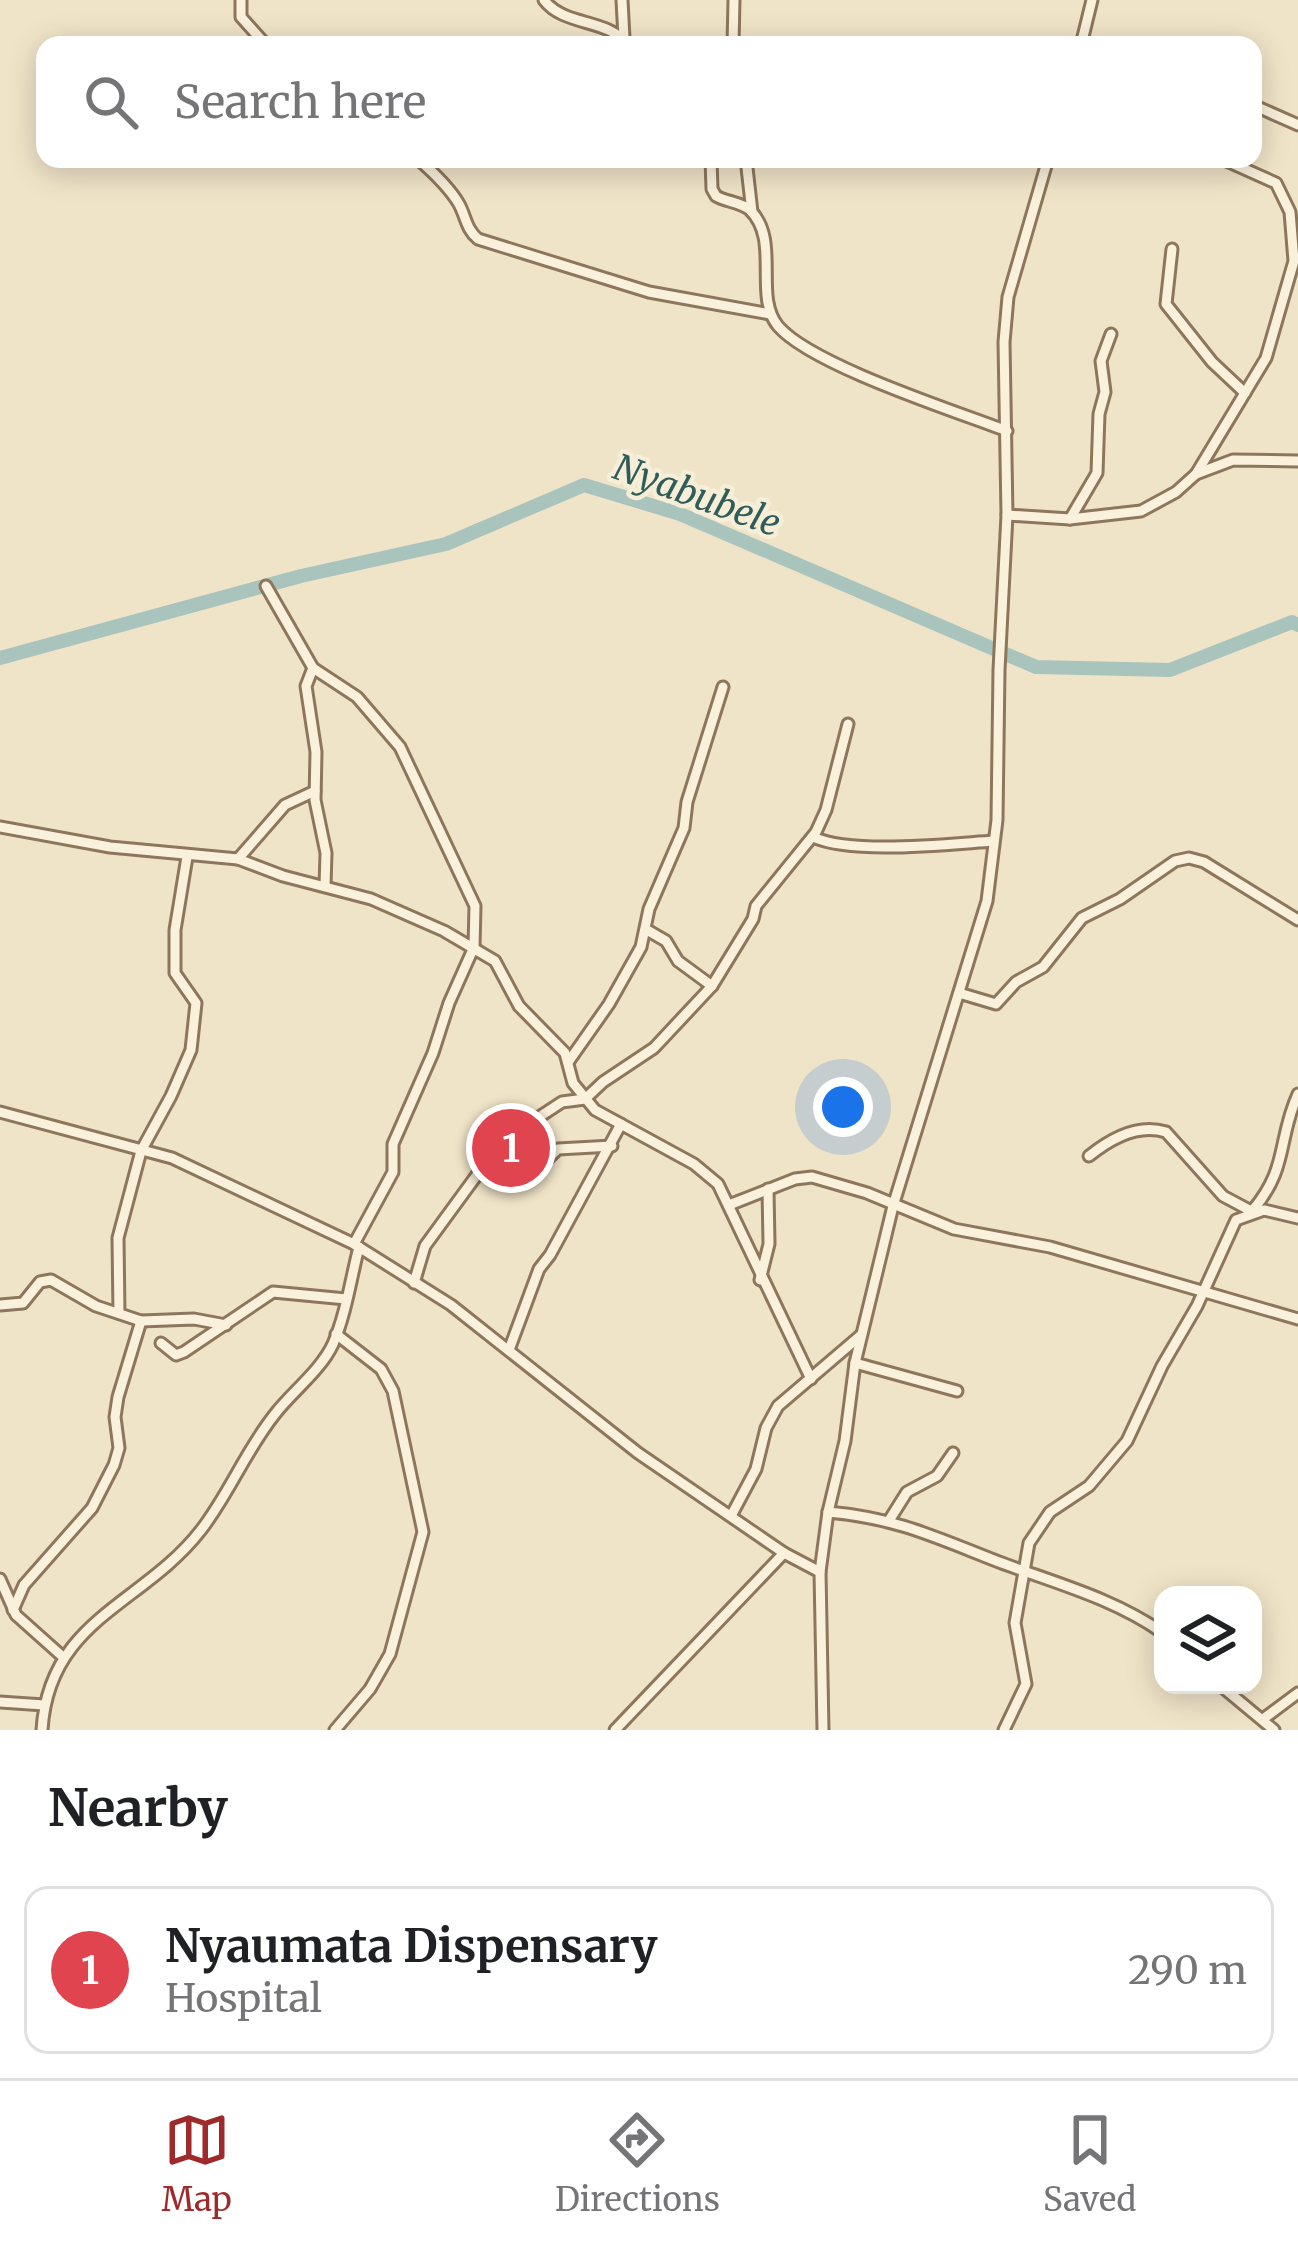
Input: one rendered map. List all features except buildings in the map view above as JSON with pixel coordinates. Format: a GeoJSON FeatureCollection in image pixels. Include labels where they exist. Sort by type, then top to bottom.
{"type":"FeatureCollection","features":[{"type":"Feature","properties":{"kind":"street"},"geometry":{"type":"LineString","coordinates":[[241,0],[242,17],[258,36]]}},
{"type":"Feature","properties":{"kind":"street"},"geometry":{"type":"LineString","coordinates":[[544,0],[556,13],[613,36]]}},
{"type":"Feature","properties":{"kind":"street"},"geometry":{"type":"LineString","coordinates":[[622,0],[625,36]]}},
{"type":"Feature","properties":{"kind":"street"},"geometry":{"type":"LineString","coordinates":[[733,36],[734,0]]}},
{"type":"Feature","properties":{"kind":"street"},"geometry":{"type":"LineString","coordinates":[[1084,36],[1092,0]]}},
{"type":"Feature","properties":{"kind":"street"},"geometry":{"type":"LineString","coordinates":[[1262,109],[1298,124]]}},
{"type":"Feature","properties":{"kind":"street"},"geometry":{"type":"LineString","coordinates":[[427,168],[447,188],[478,239],[649,292],[770,314],[794,340],[830,359],[1007,431]]}},
{"type":"Feature","properties":{"kind":"street"},"geometry":{"type":"LineString","coordinates":[[711,168],[716,196],[752,212]]}},
{"type":"Feature","properties":{"kind":"street"},"geometry":{"type":"LineString","coordinates":[[747,168],[752,212],[765,248],[770,314]]}},
{"type":"Feature","properties":{"kind":"street"},"geometry":{"type":"LineString","coordinates":[[823,1730],[820,1572],[855,1364],[893,1206],[987,901],[994,842],[1007,515],[1004,342],[1008,297],[1045,168]]}},
{"type":"Feature","properties":{"kind":"street"},"geometry":{"type":"LineString","coordinates":[[1007,515],[1070,519],[1141,511],[1176,493],[1196,474],[1266,358],[1292,272],[1290,212],[1276,184],[1241,168]]}},
{"type":"Feature","properties":{"kind":"street"},"geometry":{"type":"LineString","coordinates":[[1172,249],[1166,304],[1212,362],[1245,392]]}},
{"type":"Feature","properties":{"kind":"street"},"geometry":{"type":"LineString","coordinates":[[1070,519],[1097,473],[1099,415],[1106,392],[1101,362],[1111,334]]}},
{"type":"Feature","properties":{"kind":"street"},"geometry":{"type":"LineString","coordinates":[[1196,474],[1233,460],[1298,461]]}},
{"type":"Feature","properties":{"kind":"street"},"geometry":{"type":"LineString","coordinates":[[42,1730],[44,1705],[63,1657],[95,1621],[152,1579],[201,1530],[272,1417],[328,1353],[346,1299],[356,1245],[391,1178],[393,1144],[474,947],[473,898],[400,747],[357,697],[313,668],[266,586]]}},
{"type":"Feature","properties":{"kind":"street"},"geometry":{"type":"LineString","coordinates":[[313,668],[306,686],[316,758],[315,791],[326,847],[326,886]]}},
{"type":"Feature","properties":{"kind":"street"},"geometry":{"type":"LineString","coordinates":[[569,1061],[621,983],[647,930],[650,909],[684,828],[690,791],[723,687]]}},
{"type":"Feature","properties":{"kind":"street"},"geometry":{"type":"LineString","coordinates":[[414,1282],[425,1246],[509,1135],[562,1102],[585,1099],[654,1048],[712,986],[753,920],[756,906],[813,837],[826,810],[848,724]]}},
{"type":"Feature","properties":{"kind":"street"},"geometry":{"type":"LineString","coordinates":[[238,859],[285,805],[315,791]]}},
{"type":"Feature","properties":{"kind":"street"},"geometry":{"type":"LineString","coordinates":[[0,827],[188,856],[238,859],[403,912],[495,961],[519,1006],[569,1061],[573,1083],[595,1110],[707,1173],[729,1205],[760,1280],[811,1379]]}},
{"type":"Feature","properties":{"kind":"street"},"geometry":{"type":"LineString","coordinates":[[813,837],[866,848],[994,842]]}},
{"type":"Feature","properties":{"kind":"street"},"geometry":{"type":"LineString","coordinates":[[118,1313],[116,1247],[141,1151],[171,1096],[193,1041],[196,1003],[175,973],[175,930],[188,856]]}},
{"type":"Feature","properties":{"kind":"street"},"geometry":{"type":"LineString","coordinates":[[959,993],[996,1004],[1016,982],[1043,967],[1082,918],[1175,861],[1189,858],[1223,872],[1298,920]]}},
{"type":"Feature","properties":{"kind":"street"},"geometry":{"type":"LineString","coordinates":[[647,930],[666,941],[678,962],[712,986]]}},
{"type":"Feature","properties":{"kind":"street"},"geometry":{"type":"LineString","coordinates":[[1004,1730],[1026,1684],[1015,1625],[1026,1550],[1043,1520],[1089,1486],[1127,1441],[1231,1227],[1252,1212],[1280,1169],[1298,1094]]}},
{"type":"Feature","properties":{"kind":"street"},"geometry":{"type":"LineString","coordinates":[[0,1112],[203,1171],[356,1245],[451,1305],[638,1453],[784,1553],[820,1572]]}},
{"type":"Feature","properties":{"kind":"street"},"geometry":{"type":"LineString","coordinates":[[509,1350],[539,1269],[621,1124]]}},
{"type":"Feature","properties":{"kind":"street"},"geometry":{"type":"LineString","coordinates":[[1089,1156],[1118,1135],[1156,1129],[1166,1132],[1223,1196],[1252,1212],[1275,1211],[1298,1218]]}},
{"type":"Feature","properties":{"kind":"street"},"geometry":{"type":"LineString","coordinates":[[478,1175],[515,1167],[538,1168],[558,1149],[612,1146]]}},
{"type":"Feature","properties":{"kind":"street"},"geometry":{"type":"LineString","coordinates":[[729,1205],[812,1178],[853,1188],[954,1229],[1050,1247],[1298,1319]]}},
{"type":"Feature","properties":{"kind":"street"},"geometry":{"type":"LineString","coordinates":[[760,1280],[769,1244],[768,1189]]}},
{"type":"Feature","properties":{"kind":"street"},"geometry":{"type":"LineString","coordinates":[[0,1305],[23,1303],[40,1282],[51,1280],[74,1296],[141,1321],[190,1319],[226,1325]]}},
{"type":"Feature","properties":{"kind":"street"},"geometry":{"type":"LineString","coordinates":[[161,1342],[176,1354],[184,1352],[273,1292],[346,1299]]}},
{"type":"Feature","properties":{"kind":"street"},"geometry":{"type":"LineString","coordinates":[[13,1610],[24,1585],[92,1508],[114,1466],[119,1448],[118,1396],[141,1321]]}},
{"type":"Feature","properties":{"kind":"street"},"geometry":{"type":"LineString","coordinates":[[731,1516],[756,1469],[770,1420],[784,1399],[862,1333]]}},
{"type":"Feature","properties":{"kind":"street"},"geometry":{"type":"LineString","coordinates":[[335,1730],[370,1689],[390,1654],[423,1532],[393,1391],[381,1369],[336,1334]]}},
{"type":"Feature","properties":{"kind":"street"},"geometry":{"type":"LineString","coordinates":[[855,1364],[957,1391]]}},
{"type":"Feature","properties":{"kind":"street"},"geometry":{"type":"LineString","coordinates":[[890,1520],[907,1492],[937,1476],[953,1453]]}},
{"type":"Feature","properties":{"kind":"street"},"geometry":{"type":"LineString","coordinates":[[828,1512],[890,1520],[1025,1569],[1134,1614],[1154,1627]]}},
{"type":"Feature","properties":{"kind":"street"},"geometry":{"type":"LineString","coordinates":[[615,1730],[784,1553]]}},
{"type":"Feature","properties":{"kind":"street"},"geometry":{"type":"LineString","coordinates":[[0,1579],[13,1610],[63,1657]]}},
{"type":"Feature","properties":{"kind":"street"},"geometry":{"type":"LineString","coordinates":[[1262,1719],[1298,1693]]}},
{"type":"Feature","properties":{"kind":"street"},"geometry":{"type":"LineString","coordinates":[[1231,1694],[1274,1730]]}},
{"type":"Feature","properties":{"kind":"street"},"geometry":{"type":"LineString","coordinates":[[0,1702],[44,1705]]}},
{"type":"Feature","properties":{"kind":"waterway","name":"Nyabubele"},"geometry":{"type":"LineString","coordinates":[[0,658],[301,576],[446,544],[584,485],[680,514],[1036,667],[1170,670],[1292,622],[1298,625]]}},
{"type":"Feature","properties":{"kind":"place","name":"Nyaumata Dispensary"},"geometry":{"type":"Point","coordinates":[511,1148]}}]}
